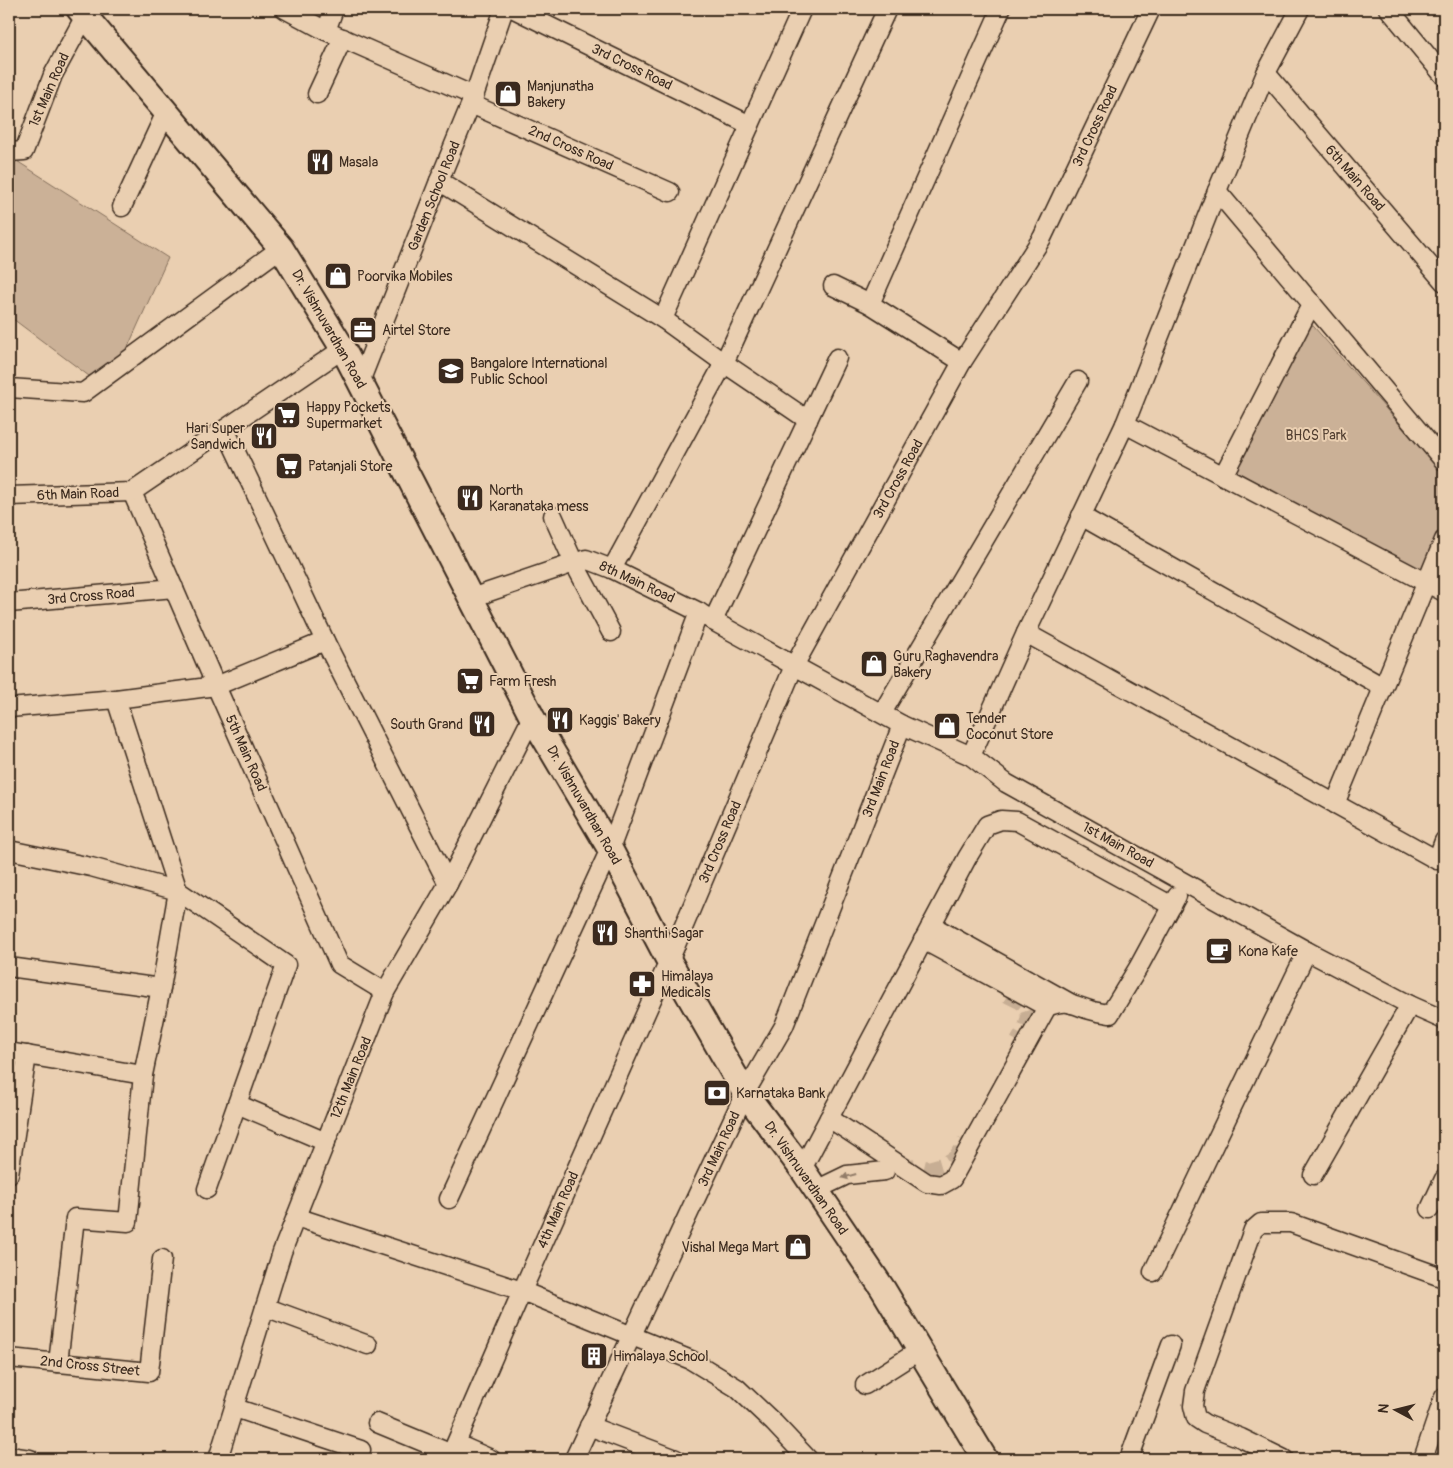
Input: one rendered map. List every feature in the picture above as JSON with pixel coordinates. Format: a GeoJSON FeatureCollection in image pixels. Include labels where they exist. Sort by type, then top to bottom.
{"type":"FeatureCollection","features":[{"type":"Feature","properties":{"kind":"main road","name":"Dr. Vishnuvardhan Road"},"geometry":{"type":"LineString","coordinates":[[82,12],[281,248],[343,350],[532,717],[610,849],[669,961],[745,1093],[802,1169],[883,1289],[985,1459]]}},
{"type":"Feature","properties":{"kind":"street","name":"2nd Cross Road"},"geometry":{"type":"LineString","coordinates":[[285,9],[326,31],[670,192]]}},
{"type":"Feature","properties":{"kind":"street"},"geometry":{"type":"LineString","coordinates":[[326,31],[334,9]]}},
{"type":"Feature","properties":{"kind":"street","name":"Garden School Road"},"geometry":{"type":"LineString","coordinates":[[360,382],[473,100],[504,9]]}},
{"type":"Feature","properties":{"kind":"street","name":"3rd Cross Road"},"geometry":{"type":"LineString","coordinates":[[514,9],[750,125]]}},
{"type":"Feature","properties":{"kind":"street"},"geometry":{"type":"LineString","coordinates":[[663,319],[802,9]]}},
{"type":"Feature","properties":{"kind":"street"},"geometry":{"type":"LineString","coordinates":[[612,569],[724,363],[887,9]]}},
{"type":"Feature","properties":{"kind":"street"},"geometry":{"type":"LineString","coordinates":[[870,304],[1001,9]]}},
{"type":"Feature","properties":{"kind":"street","name":"3rd Cross Road"},"geometry":{"type":"LineString","coordinates":[[669,961],[794,666],[962,362],[1042,238],[1151,9]]}},
{"type":"Feature","properties":{"kind":"street"},"geometry":{"type":"LineString","coordinates":[[971,756],[1026,633],[1125,424],[1266,73],[1300,9]]}},
{"type":"Feature","properties":{"kind":"street"},"geometry":{"type":"LineString","coordinates":[[1389,9],[1444,76]]}},
{"type":"Feature","properties":{"kind":"street","name":"1st Main Road"},"geometry":{"type":"LineString","coordinates":[[9,152],[24,151],[53,75],[82,12]]}},
{"type":"Feature","properties":{"kind":"street"},"geometry":{"type":"LineString","coordinates":[[317,94],[343,38]]}},
{"type":"Feature","properties":{"kind":"street","name":"6th Main Road"},"geometry":{"type":"LineString","coordinates":[[1266,73],[1444,282]]}},
{"type":"Feature","properties":{"kind":"street"},"geometry":{"type":"LineString","coordinates":[[122,207],[166,112]]}},
{"type":"Feature","properties":{"kind":"street"},"geometry":{"type":"LineString","coordinates":[[439,181],[663,319],[808,420]]}},
{"type":"Feature","properties":{"kind":"street"},"geometry":{"type":"LineString","coordinates":[[1217,191],[1444,461]]}},
{"type":"Feature","properties":{"kind":"street"},"geometry":{"type":"LineString","coordinates":[[9,388],[84,393],[281,248]]}},
{"type":"Feature","properties":{"kind":"street"},"geometry":{"type":"LineString","coordinates":[[833,286],[870,304],[962,362]]}},
{"type":"Feature","properties":{"kind":"street"},"geometry":{"type":"LineString","coordinates":[[1223,476],[1312,303]]}},
{"type":"Feature","properties":{"kind":"street","name":"6th Main Road"},"geometry":{"type":"LineString","coordinates":[[9,496],[132,492],[343,350]]}},
{"type":"Feature","properties":{"kind":"street"},"geometry":{"type":"LineString","coordinates":[[448,1199],[610,849],[706,616],[808,420],[837,358]]}},
{"type":"Feature","properties":{"kind":"street"},"geometry":{"type":"LineString","coordinates":[[882,713],[1078,381]]}},
{"type":"Feature","properties":{"kind":"street"},"geometry":{"type":"LineString","coordinates":[[1125,424],[1444,592]]}},
{"type":"Feature","properties":{"kind":"street"},"geometry":{"type":"LineString","coordinates":[[225,429],[325,641],[448,884]]}},
{"type":"Feature","properties":{"kind":"street","name":"5th Main Road"},"geometry":{"type":"LineString","coordinates":[[132,492],[339,964],[385,992]]}},
{"type":"Feature","properties":{"kind":"street"},"geometry":{"type":"LineString","coordinates":[[553,516],[574,563],[611,632]]}},
{"type":"Feature","properties":{"kind":"street"},"geometry":{"type":"LineString","coordinates":[[1081,516],[1383,687]]}},
{"type":"Feature","properties":{"kind":"street"},"geometry":{"type":"LineString","coordinates":[[1334,804],[1444,540]]}},
{"type":"Feature","properties":{"kind":"street","name":"8th Main Road"},"geometry":{"type":"LineString","coordinates":[[471,598],[586,559],[612,569],[706,616],[794,666]]}},
{"type":"Feature","properties":{"kind":"street","name":"3rd Cross Road"},"geometry":{"type":"LineString","coordinates":[[9,603],[174,588]]}},
{"type":"Feature","properties":{"kind":"street"},"geometry":{"type":"LineString","coordinates":[[1026,633],[1334,804],[1441,861],[1444,841]]}},
{"type":"Feature","properties":{"kind":"street"},"geometry":{"type":"LineString","coordinates":[[9,708],[116,700],[216,686],[325,641]]}},
{"type":"Feature","properties":{"kind":"street","name":"1st Main Road"},"geometry":{"type":"LineString","coordinates":[[794,666],[902,725],[971,756],[1006,783],[1307,951],[1410,1005],[1444,1020]]}},
{"type":"Feature","properties":{"kind":"street"},"geometry":{"type":"LineString","coordinates":[[58,1363],[75,1218],[128,1222],[143,1075],[178,891],[116,700]]}},
{"type":"Feature","properties":{"kind":"street","name":"12th Main Road"},"geometry":{"type":"LineString","coordinates":[[218,1459],[282,1252],[385,992],[448,884],[532,717]]}},
{"type":"Feature","properties":{"kind":"street","name":"3rd Main Road"},"geometry":{"type":"LineString","coordinates":[[574,1459],[745,1093],[784,1026],[902,725]]}},
{"type":"Feature","properties":{"kind":"street"},"geometry":{"type":"LineString","coordinates":[[802,1169],[931,924],[987,825],[1001,820],[1017,821],[1172,906]]}},
{"type":"Feature","properties":{"kind":"street"},"geometry":{"type":"LineString","coordinates":[[9,850],[91,867],[178,891],[286,966],[207,1188]]}},
{"type":"Feature","properties":{"kind":"street"},"geometry":{"type":"LineString","coordinates":[[829,1118],[927,1182],[941,1185],[952,1179],[1047,1007],[1059,1002],[1110,1014],[1138,968],[1184,882]]}},
{"type":"Feature","properties":{"kind":"street"},"geometry":{"type":"LineString","coordinates":[[931,924],[1072,1004]]}},
{"type":"Feature","properties":{"kind":"street"},"geometry":{"type":"LineString","coordinates":[[923,940],[1047,1007]]}},
{"type":"Feature","properties":{"kind":"street"},"geometry":{"type":"LineString","coordinates":[[1153,1272],[1307,951]]}},
{"type":"Feature","properties":{"kind":"street","name":"4th Main Road"},"geometry":{"type":"LineString","coordinates":[[453,1452],[522,1291],[669,961]]}},
{"type":"Feature","properties":{"kind":"street"},"geometry":{"type":"LineString","coordinates":[[9,967],[161,988]]}},
{"type":"Feature","properties":{"kind":"street"},"geometry":{"type":"LineString","coordinates":[[1313,1175],[1410,1005]]}},
{"type":"Feature","properties":{"kind":"street"},"geometry":{"type":"LineString","coordinates":[[9,1052],[143,1075]]}},
{"type":"Feature","properties":{"kind":"street"},"geometry":{"type":"LineString","coordinates":[[9,1174],[27,1055]]}},
{"type":"Feature","properties":{"kind":"street"},"geometry":{"type":"LineString","coordinates":[[237,1104],[326,1142]]}},
{"type":"Feature","properties":{"kind":"street"},"geometry":{"type":"LineString","coordinates":[[816,1190],[847,1175],[885,1171]]}},
{"type":"Feature","properties":{"kind":"street"},"geometry":{"type":"LineString","coordinates":[[1430,1210],[1444,1179]]}},
{"type":"Feature","properties":{"kind":"street"},"geometry":{"type":"LineString","coordinates":[[296,1217],[522,1291],[691,1360],[737,1388],[808,1459]]}},
{"type":"Feature","properties":{"kind":"street"},"geometry":{"type":"LineString","coordinates":[[1277,1458],[1267,1450],[1205,1424],[1196,1418],[1193,1406],[1196,1390],[1253,1230],[1261,1223],[1291,1223],[1444,1278]]}},
{"type":"Feature","properties":{"kind":"street","name":"2nd Cross Street"},"geometry":{"type":"LineString","coordinates":[[9,1358],[149,1372],[162,1259]]}},
{"type":"Feature","properties":{"kind":"street"},"geometry":{"type":"LineString","coordinates":[[265,1308],[368,1345]]}},
{"type":"Feature","properties":{"kind":"street"},"geometry":{"type":"LineString","coordinates":[[1128,1459],[1171,1345]]}},
{"type":"Feature","properties":{"kind":"street"},"geometry":{"type":"LineString","coordinates":[[865,1385],[920,1350]]}},
{"type":"Feature","properties":{"kind":"street"},"geometry":{"type":"LineString","coordinates":[[1423,1459],[1444,1397]]}},
{"type":"Feature","properties":{"kind":"street"},"geometry":{"type":"LineString","coordinates":[[235,1408],[361,1450]]}},
{"type":"Feature","properties":{"kind":"street"},"geometry":{"type":"LineString","coordinates":[[377,1422],[453,1452],[491,1459]]}},
{"type":"Feature","properties":{"kind":"street"},"geometry":{"type":"LineString","coordinates":[[589,1426],[676,1459]]}},
{"type":"Feature","properties":{"kind":"street"},"geometry":{"type":"LineString","coordinates":[[9,1456],[30,1459]]}},
{"type":"Feature","properties":{"kind":"green space"},"geometry":{"type":"Polygon","coordinates":[[[9,156],[168,258],[123,358],[89,376],[9,316],[9,156]]]}},
{"type":"Feature","properties":{"kind":"green space","name":"BHCS Park"},"geometry":{"type":"Polygon","coordinates":[[[1300,311],[1444,475],[1444,520],[1422,573],[1223,464],[1300,311]]]}},
{"type":"Feature","properties":{"kind":"tunnel"},"geometry":{"type":"LineString","coordinates":[[1008,994],[1024,1003],[1030,1013],[1030,1018],[1019,1042]]}},
{"type":"Feature","properties":{"kind":"tunnel"},"geometry":{"type":"LineString","coordinates":[[897,1169],[917,1167],[929,1170],[946,1165],[957,1158],[966,1142]]}},
{"type":"Feature","properties":{"kind":"place","name":"Manjunatha Bakery"},"geometry":{"type":"Point","coordinates":[508,94]}},
{"type":"Feature","properties":{"kind":"place","name":"Masala"},"geometry":{"type":"Point","coordinates":[320,162]}},
{"type":"Feature","properties":{"kind":"place","name":"Poorvika Mobiles"},"geometry":{"type":"Point","coordinates":[338,276]}},
{"type":"Feature","properties":{"kind":"place","name":"Airtel Store"},"geometry":{"type":"Point","coordinates":[363,330]}},
{"type":"Feature","properties":{"kind":"place","name":"Bangalore International Public School"},"geometry":{"type":"Point","coordinates":[451,371]}},
{"type":"Feature","properties":{"kind":"place","name":"Happy Pockets Supermarket"},"geometry":{"type":"Point","coordinates":[287,415]}},
{"type":"Feature","properties":{"kind":"place","name":"Hari Super Sandwich"},"geometry":{"type":"Point","coordinates":[264,436]}},
{"type":"Feature","properties":{"kind":"place","name":"Patanjali Store"},"geometry":{"type":"Point","coordinates":[289,466]}},
{"type":"Feature","properties":{"kind":"place","name":"North Karanataka mess"},"geometry":{"type":"Point","coordinates":[470,498]}},
{"type":"Feature","properties":{"kind":"place","name":"Guru Raghavendra Bakery"},"geometry":{"type":"Point","coordinates":[874,664]}},
{"type":"Feature","properties":{"kind":"place","name":"Farm Fresh"},"geometry":{"type":"Point","coordinates":[470,681]}},
{"type":"Feature","properties":{"kind":"place","name":"Kaggis' Bakery"},"geometry":{"type":"Point","coordinates":[560,720]}},
{"type":"Feature","properties":{"kind":"place","name":"South Grand"},"geometry":{"type":"Point","coordinates":[482,724]}},
{"type":"Feature","properties":{"kind":"place","name":"Tender Coconut Store"},"geometry":{"type":"Point","coordinates":[947,726]}},
{"type":"Feature","properties":{"kind":"place","name":"Shanthi Sagar"},"geometry":{"type":"Point","coordinates":[605,933]}},
{"type":"Feature","properties":{"kind":"place","name":"Kona Kafe"},"geometry":{"type":"Point","coordinates":[1219,951]}},
{"type":"Feature","properties":{"kind":"place","name":"Himalaya Medicals"},"geometry":{"type":"Point","coordinates":[642,984]}},
{"type":"Feature","properties":{"kind":"place","name":"Karnataka Bank"},"geometry":{"type":"Point","coordinates":[717,1093]}},
{"type":"Feature","properties":{"kind":"place","name":"Vishal Mega Mart"},"geometry":{"type":"Point","coordinates":[798,1247]}},
{"type":"Feature","properties":{"kind":"place","name":"Himalaya School"},"geometry":{"type":"Point","coordinates":[594,1356]}}]}
